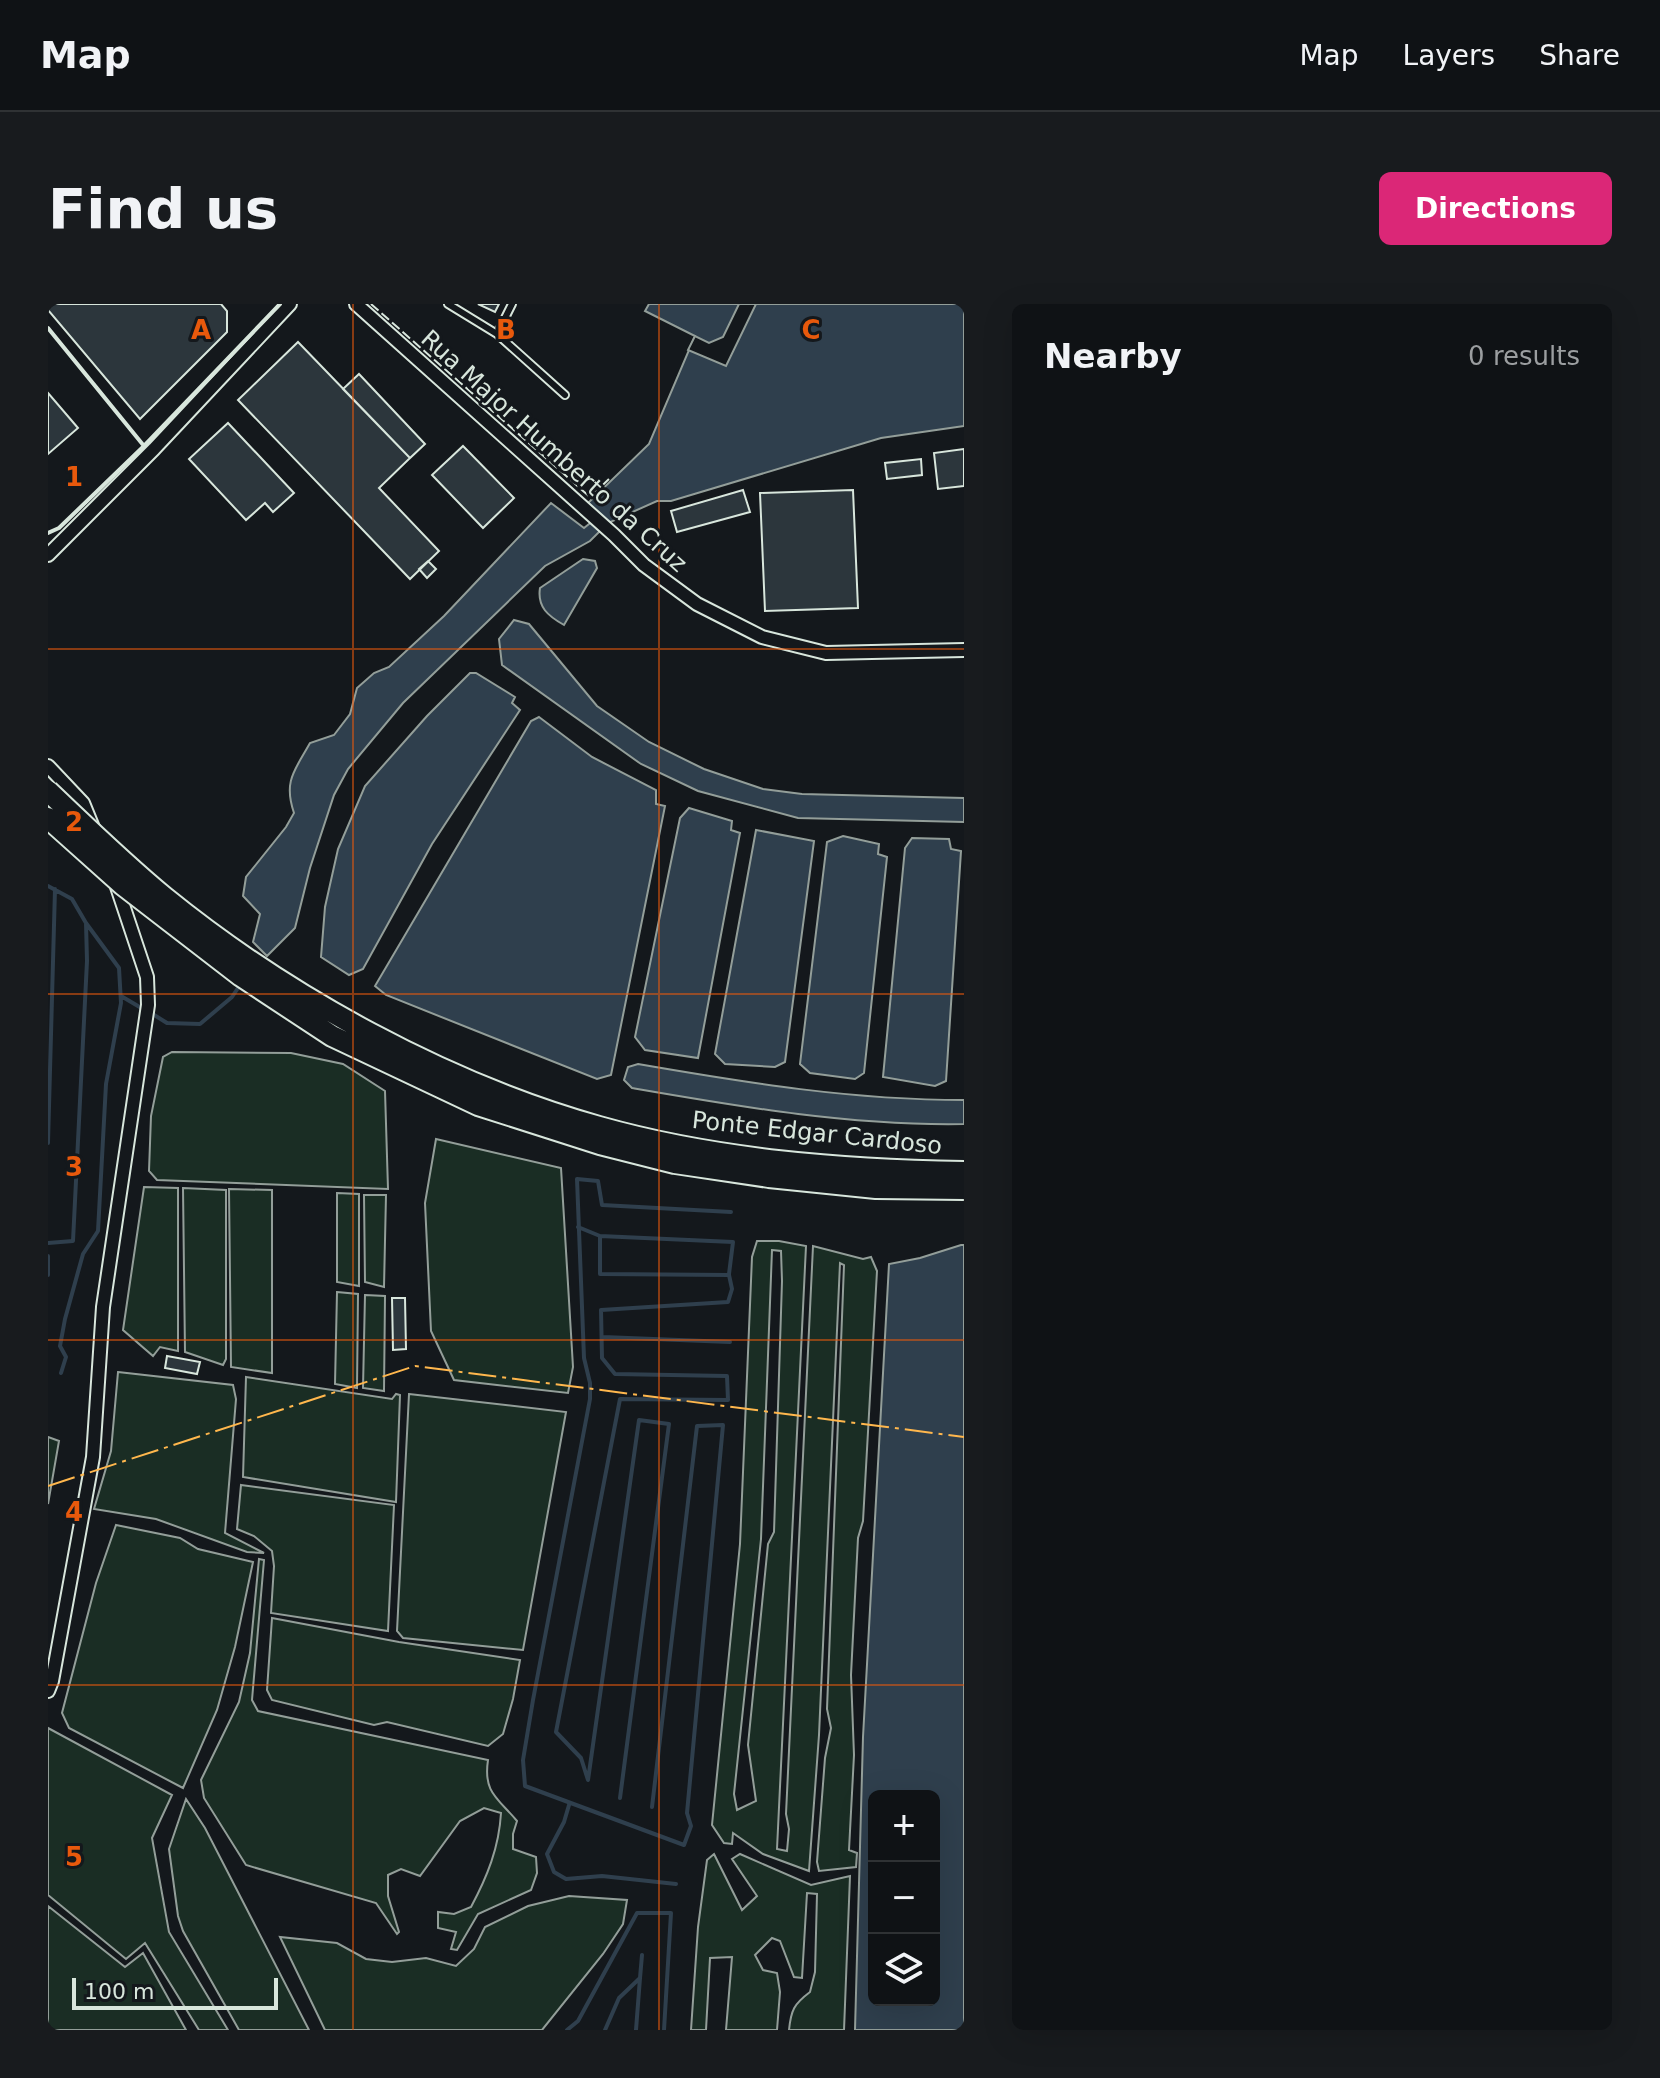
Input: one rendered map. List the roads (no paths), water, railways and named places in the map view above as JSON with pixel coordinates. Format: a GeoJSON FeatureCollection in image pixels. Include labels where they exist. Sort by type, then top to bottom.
{"type":"FeatureCollection","features":[{"type":"Feature","properties":{"kind":"main road","name":"Ponte Edgar Cardoso"},"geometry":{"type":"LineString","coordinates":[[48,791],[165,897],[245,956],[339,1018],[479,1085],[598,1127],[679,1145],[770,1159],[898,1171],[964,1172]]}},
{"type":"Feature","properties":{"kind":"main road","name":"Ponte Edgar Cardoso"},"geometry":{"type":"LineString","coordinates":[[48,818],[123,885],[241,976],[332,1036],[478,1105],[600,1144],[675,1163],[876,1188],[964,1189]]}},
{"type":"Feature","properties":{"kind":"street"},"geometry":{"type":"LineString","coordinates":[[48,555],[154,449],[290,304]]}},
{"type":"Feature","properties":{"kind":"street","name":"Rua Major Humberto da Cruz"},"geometry":{"type":"LineString","coordinates":[[356,304],[644,565],[697,604],[762,637],[826,653],[964,650]]}},
{"type":"Feature","properties":{"kind":"street"},"geometry":{"type":"LineString","coordinates":[[48,766],[83,803],[124,904],[147,977],[148,1005],[103,1307],[93,1457],[48,1691]]}},
{"type":"Feature","properties":{"kind":"lane"},"geometry":{"type":"LineString","coordinates":[[448,304],[497,334],[565,395]]}},
{"type":"Feature","properties":{"kind":"lane"},"geometry":{"type":"LineString","coordinates":[[497,334],[512,304]]}},
{"type":"Feature","properties":{"kind":"water"},"geometry":{"type":"Polygon","coordinates":[[[649,304],[964,304],[964,426],[881,438],[671,501],[657,501],[608,523],[590,541],[545,566],[403,703],[348,769],[334,795],[310,868],[295,928],[267,956],[253,942],[260,914],[243,896],[246,877],[294,813],[290,784],[310,743],[334,735],[350,714],[357,688],[374,673],[389,667],[444,616],[551,503],[584,528],[599,516],[587,504],[649,444],[695,336],[645,311],[649,304]]]}},
{"type":"Feature","properties":{"kind":"water"},"geometry":{"type":"Polygon","coordinates":[[[583,559],[595,561],[597,568],[564,625],[545,610],[540,601],[540,588],[583,559]]]}},
{"type":"Feature","properties":{"kind":"water"},"geometry":{"type":"Polygon","coordinates":[[[514,620],[529,624],[597,706],[649,742],[704,769],[763,789],[802,794],[964,798],[964,822],[798,818],[698,791],[641,764],[502,665],[499,639],[514,620]]]}},
{"type":"Feature","properties":{"kind":"water"},"geometry":{"type":"Polygon","coordinates":[[[470,673],[476,673],[515,697],[512,703],[520,710],[432,844],[363,969],[349,975],[321,957],[325,907],[338,849],[365,786],[470,673]]]}},
{"type":"Feature","properties":{"kind":"water"},"geometry":{"type":"Polygon","coordinates":[[[539,717],[592,757],[656,790],[656,804],[665,806],[611,1075],[597,1079],[386,995],[375,986],[531,721],[539,717]]]}},
{"type":"Feature","properties":{"kind":"water"},"geometry":{"type":"Polygon","coordinates":[[[689,808],[732,821],[731,830],[740,833],[698,1058],[645,1050],[635,1037],[680,818],[689,808]]]}},
{"type":"Feature","properties":{"kind":"water"},"geometry":{"type":"Polygon","coordinates":[[[756,830],[814,841],[785,1062],[775,1067],[725,1064],[715,1054],[756,830]]]}},
{"type":"Feature","properties":{"kind":"water"},"geometry":{"type":"Polygon","coordinates":[[[843,836],[879,844],[878,854],[887,857],[864,1073],[855,1079],[810,1073],[800,1064],[827,842],[843,836]]]}},
{"type":"Feature","properties":{"kind":"water"},"geometry":{"type":"Polygon","coordinates":[[[912,838],[949,839],[951,849],[961,851],[946,1081],[935,1086],[883,1077],[905,848],[912,838]]]}},
{"type":"Feature","properties":{"kind":"water"},"geometry":{"type":"Polygon","coordinates":[[[638,1064],[841,1094],[964,1100],[964,1124],[838,1118],[632,1088],[624,1080],[628,1067],[638,1064]]]}},
{"type":"Feature","properties":{"kind":"water"},"geometry":{"type":"Polygon","coordinates":[[[964,1245],[964,2030],[855,2030],[863,1737],[889,1264],[964,1245]]]}},
{"type":"Feature","properties":{"kind":"waterway"},"geometry":{"type":"LineString","coordinates":[[48,886],[72,899],[86,923]]}},
{"type":"Feature","properties":{"kind":"waterway"},"geometry":{"type":"LineString","coordinates":[[48,1143],[55,889]]}},
{"type":"Feature","properties":{"kind":"waterway"},"geometry":{"type":"LineString","coordinates":[[48,1243],[73,1241],[87,961],[86,923],[119,968],[121,1003],[106,1084],[98,1231],[83,1254],[65,1319],[60,1346],[66,1357],[61,1373]]}},
{"type":"Feature","properties":{"kind":"waterway"},"geometry":{"type":"LineString","coordinates":[[151,1013],[167,1023],[200,1024],[232,997],[242,982]]}},
{"type":"Feature","properties":{"kind":"waterway"},"geometry":{"type":"LineString","coordinates":[[121,996],[143,1009]]}},
{"type":"Feature","properties":{"kind":"waterway"},"geometry":{"type":"LineString","coordinates":[[652,1807],[697,1426],[723,1425],[687,1813],[691,1826],[684,1845],[525,1786],[523,1760],[533,1700],[590,1399],[584,1358],[577,1179],[598,1181],[602,1205],[731,1212]]}},
{"type":"Feature","properties":{"kind":"waterway"},"geometry":{"type":"LineString","coordinates":[[578,1227],[600,1236],[733,1242],[729,1274]]}},
{"type":"Feature","properties":{"kind":"waterway"},"geometry":{"type":"LineString","coordinates":[[600,1236],[600,1274],[729,1275],[732,1289],[728,1302],[601,1310],[602,1358],[615,1374],[727,1376],[728,1400],[620,1399],[556,1732],[581,1758],[588,1780],[639,1420],[669,1424],[620,1798]]}},
{"type":"Feature","properties":{"kind":"waterway"},"geometry":{"type":"LineString","coordinates":[[48,1256],[48,1275]]}},
{"type":"Feature","properties":{"kind":"waterway"},"geometry":{"type":"LineString","coordinates":[[603,1337],[730,1342]]}},
{"type":"Feature","properties":{"kind":"waterway"},"geometry":{"type":"LineString","coordinates":[[569,1805],[564,1822],[547,1854],[554,1872],[566,1879],[602,1876],[676,1884]]}},
{"type":"Feature","properties":{"kind":"waterway"},"geometry":{"type":"LineString","coordinates":[[567,2030],[578,2021],[637,1913],[671,1913],[664,2030]]}},
{"type":"Feature","properties":{"kind":"waterway"},"geometry":{"type":"LineString","coordinates":[[605,2030],[619,1998],[640,1978],[642,1955]]}},
{"type":"Feature","properties":{"kind":"waterway"},"geometry":{"type":"LineString","coordinates":[[636,2030],[640,1978]]}}]}
